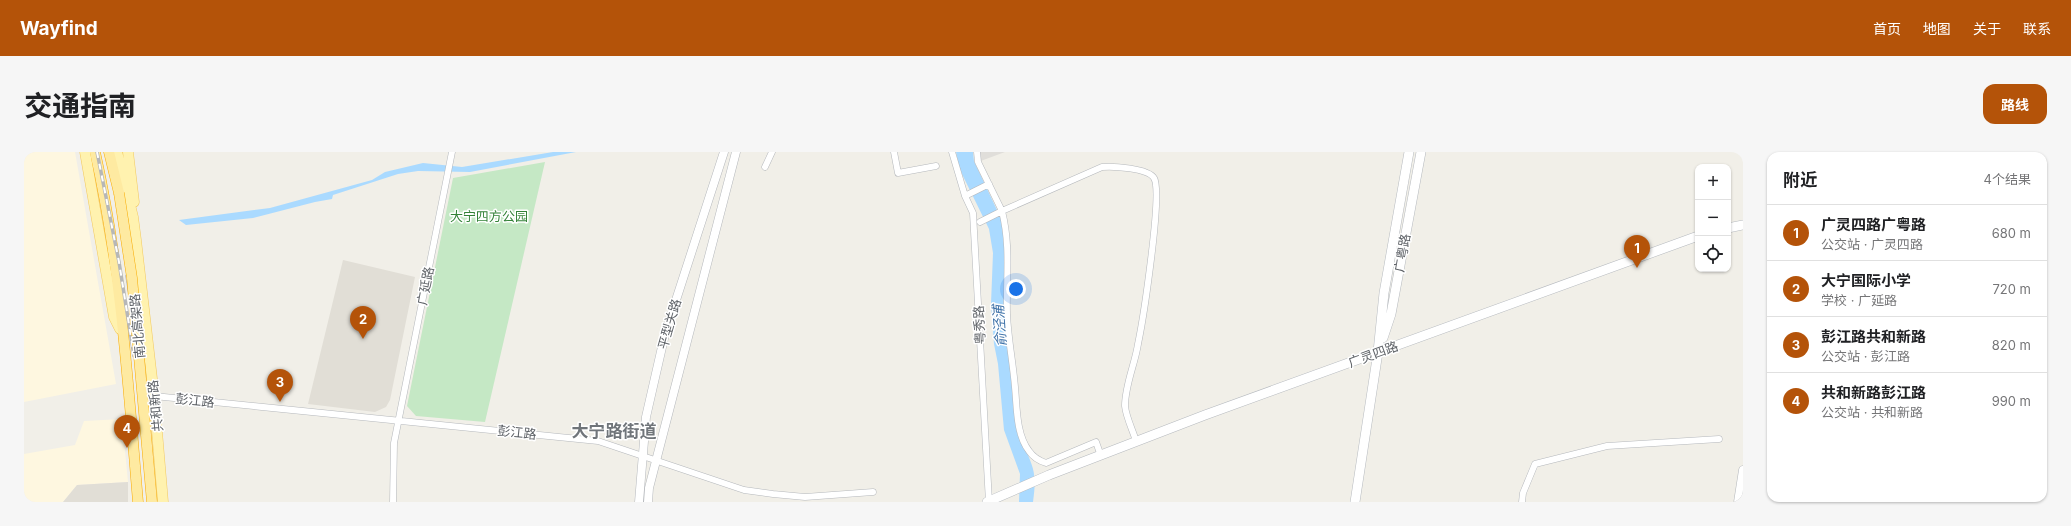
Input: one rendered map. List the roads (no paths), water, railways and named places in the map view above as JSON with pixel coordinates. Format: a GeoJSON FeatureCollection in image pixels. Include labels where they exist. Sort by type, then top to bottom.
{"type":"FeatureCollection","features":[{"type":"Feature","properties":{"kind":"highway","name":"南北高架路"},"geometry":{"type":"LineString","coordinates":[[94,152],[113,237],[118,278],[137,502]]}},
{"type":"Feature","properties":{"kind":"highway","name":"南北高架路"},"geometry":{"type":"LineString","coordinates":[[110,152],[132,278],[152,502]]}},
{"type":"Feature","properties":{"kind":"highway"},"geometry":{"type":"LineString","coordinates":[[116,152],[116,181]]}},
{"type":"Feature","properties":{"kind":"main road","name":"共和新路"},"geometry":{"type":"LineString","coordinates":[[85,152],[114,317],[120,329]]}},
{"type":"Feature","properties":{"kind":"main road","name":"共和新路"},"geometry":{"type":"LineString","coordinates":[[94,152],[110,248],[120,329],[137,502]]}},
{"type":"Feature","properties":{"kind":"main road","name":"共和新路"},"geometry":{"type":"LineString","coordinates":[[116,152],[133,217],[154,396],[163,502]]}},
{"type":"Feature","properties":{"kind":"main road","name":"共和新路"},"geometry":{"type":"LineString","coordinates":[[128,152],[134,194],[136,240]]}},
{"type":"Feature","properties":{"kind":"main road","name":"广粤路"},"geometry":{"type":"LineString","coordinates":[[1355,502],[1378,352],[1384,293],[1409,152]]}},
{"type":"Feature","properties":{"kind":"main road","name":"广粤路"},"geometry":{"type":"LineString","coordinates":[[1378,352],[1391,314],[1421,152]]}},
{"type":"Feature","properties":{"kind":"main road"},"geometry":{"type":"LineString","coordinates":[[1731,227],[1743,225]]}},
{"type":"Feature","properties":{"kind":"main road","name":"广灵四路"},"geometry":{"type":"LineString","coordinates":[[988,502],[1003,494],[1136,441],[1695,237]]}},
{"type":"Feature","properties":{"kind":"street","name":"平型关路"},"geometry":{"type":"LineString","coordinates":[[639,502],[646,417],[665,334],[724,152]]}},
{"type":"Feature","properties":{"kind":"street","name":"平型关路"},"geometry":{"type":"LineString","coordinates":[[648,502],[649,488],[736,152]]}},
{"type":"Feature","properties":{"kind":"street"},"geometry":{"type":"LineString","coordinates":[[765,166],[772,152]]}},
{"type":"Feature","properties":{"kind":"street"},"geometry":{"type":"LineString","coordinates":[[894,152],[898,173],[936,166]]}},
{"type":"Feature","properties":{"kind":"street","name":"粤秀路"},"geometry":{"type":"LineString","coordinates":[[952,152],[965,196],[972,213],[988,502]]}},
{"type":"Feature","properties":{"kind":"street"},"geometry":{"type":"LineString","coordinates":[[977,152],[978,162],[1001,212],[1007,230],[1009,248],[1007,315],[1021,435],[1029,452],[1039,460],[1046,463],[1096,442],[1101,456]]}},
{"type":"Feature","properties":{"kind":"street","name":"广延路"},"geometry":{"type":"LineString","coordinates":[[393,502],[394,443],[451,155]]}},
{"type":"Feature","properties":{"kind":"street"},"geometry":{"type":"LineString","coordinates":[[980,222],[1102,167],[1112,166],[1149,173],[1154,178],[1156,185],[1157,209],[1138,344],[1126,393],[1125,408],[1136,441]]}},
{"type":"Feature","properties":{"kind":"street"},"geometry":{"type":"LineString","coordinates":[[965,196],[989,184]]}},
{"type":"Feature","properties":{"kind":"street","name":"彭江路"},"geometry":{"type":"LineString","coordinates":[[154,396],[578,438],[617,447],[744,490],[773,494],[804,497],[873,492]]}},
{"type":"Feature","properties":{"kind":"street"},"geometry":{"type":"LineString","coordinates":[[1522,502],[1523,493],[1535,464],[1607,446],[1719,439]]}},
{"type":"Feature","properties":{"kind":"street"},"geometry":{"type":"LineString","coordinates":[[1738,502],[1743,470]]}},
{"type":"Feature","properties":{"kind":"water"},"geometry":{"type":"Polygon","coordinates":[[[553,152],[576,152],[470,172],[418,171],[398,174],[333,195],[332,199],[253,218],[186,225],[179,220],[270,208],[372,180],[385,172],[423,163],[462,167],[553,152]]]}},
{"type":"Feature","properties":{"kind":"water","name":"俞泾浦"},"geometry":{"type":"Polygon","coordinates":[[[956,152],[973,152],[974,161],[1004,225],[1005,272],[1022,442],[1034,471],[1035,484],[1033,502],[1019,502],[1020,474],[1004,430],[991,304],[993,253],[989,229],[959,168],[956,152]]]}},
{"type":"Feature","properties":{"kind":"railway"},"geometry":{"type":"LineString","coordinates":[[97,152],[119,262],[134,356]]}},
{"type":"Feature","properties":{"kind":"railway"},"geometry":{"type":"LineString","coordinates":[[127,276],[140,355]]}},
{"type":"Feature","properties":{"kind":"place","name":"广灵四路广粤路"},"geometry":{"type":"Point","coordinates":[1637,268]}},
{"type":"Feature","properties":{"kind":"place","name":"大宁国际小学"},"geometry":{"type":"Point","coordinates":[363,339]}},
{"type":"Feature","properties":{"kind":"place","name":"彭江路共和新路"},"geometry":{"type":"Point","coordinates":[280,402]}},
{"type":"Feature","properties":{"kind":"place","name":"共和新路彭江路"},"geometry":{"type":"Point","coordinates":[127,448]}},
{"type":"Feature","properties":{"kind":"district","name":"大宁路街道"},"geometry":{"type":"Point","coordinates":[614,431]}},
{"type":"Feature","properties":{"kind":"park label","name":"大宁四方公园"},"geometry":{"type":"Point","coordinates":[489,216]}}]}
